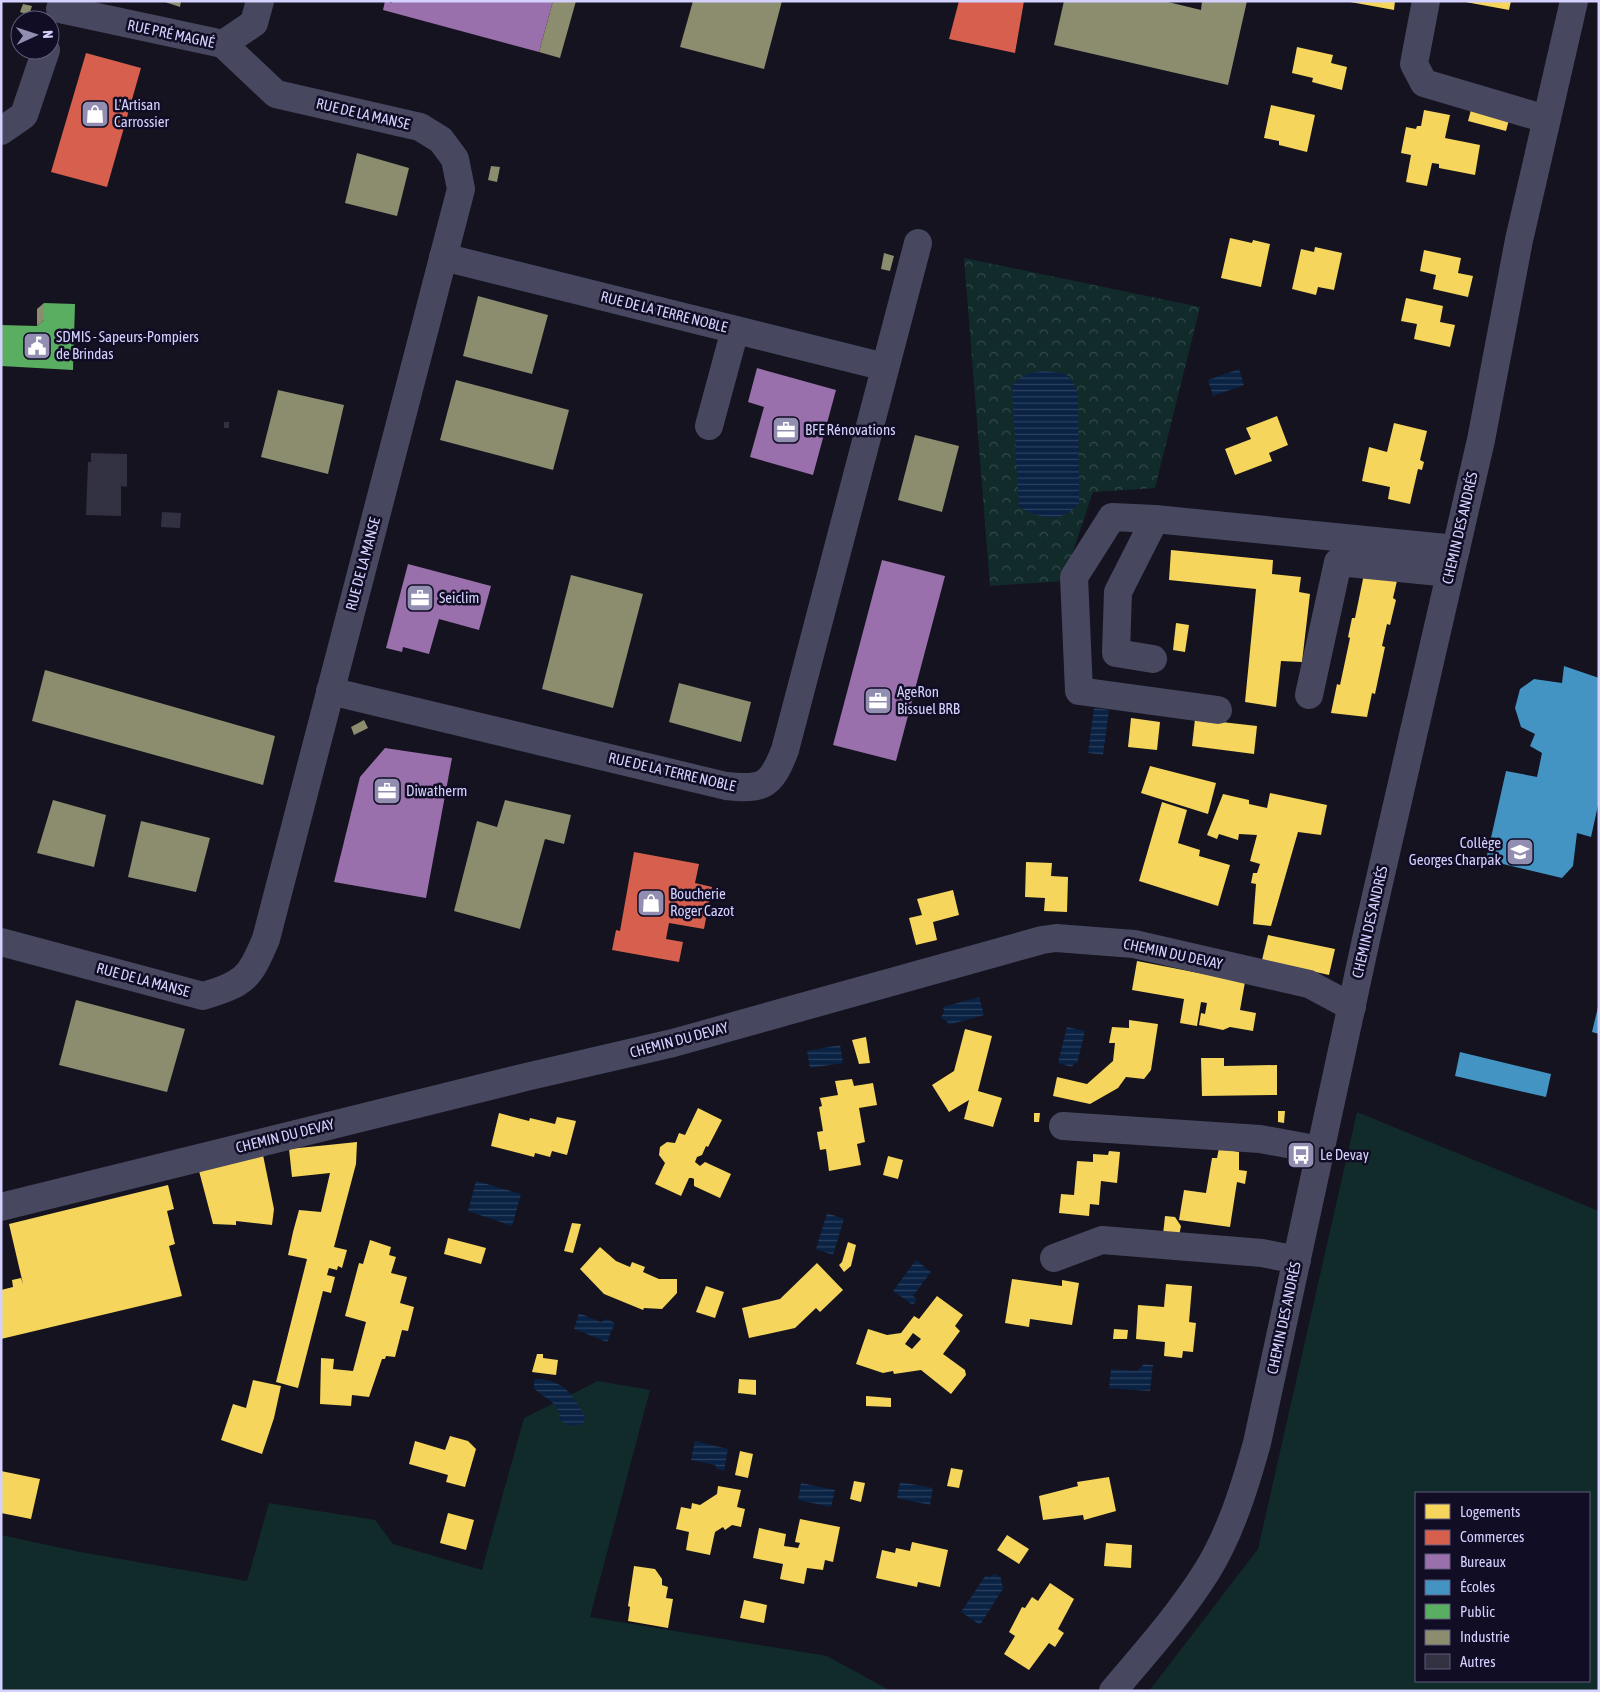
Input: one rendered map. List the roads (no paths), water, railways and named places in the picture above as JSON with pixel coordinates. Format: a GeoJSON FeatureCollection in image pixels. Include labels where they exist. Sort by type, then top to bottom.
{"type":"FeatureCollection","features":[{"type":"Feature","properties":{"kind":"street","name":"RUE PRÉ MAGNÉ"},"geometry":{"type":"LineString","coordinates":[[61,5],[223,44],[254,24],[260,1]]}},
{"type":"Feature","properties":{"kind":"street"},"geometry":{"type":"LineString","coordinates":[[1426,1],[1414,64],[1424,83],[1546,119]]}},
{"type":"Feature","properties":{"kind":"street","name":"CHEMIN DES ANDRÉS"},"geometry":{"type":"LineString","coordinates":[[1113,1691],[1177,1616],[1208,1569],[1245,1485],[1257,1443],[1320,1150],[1481,440],[1519,240],[1574,1]]}},
{"type":"Feature","properties":{"kind":"street","name":"RUE DE LA MANSE"},"geometry":{"type":"LineString","coordinates":[[1,942],[203,996],[230,988],[252,971],[266,939],[461,186],[455,159],[441,140],[420,127],[276,94],[223,44]]}},
{"type":"Feature","properties":{"kind":"street"},"geometry":{"type":"LineString","coordinates":[[1,131],[24,115],[43,60]]}},
{"type":"Feature","properties":{"kind":"street","name":"RUE DE LA TERRE NOBLE"},"geometry":{"type":"LineString","coordinates":[[330,691],[726,786],[752,788],[765,783],[776,774],[785,750],[918,243]]}},
{"type":"Feature","properties":{"kind":"street","name":"RUE DE LA TERRE NOBLE"},"geometry":{"type":"LineString","coordinates":[[443,257],[885,367]]}},
{"type":"Feature","properties":{"kind":"street"},"geometry":{"type":"LineString","coordinates":[[709,426],[735,330]]}},
{"type":"Feature","properties":{"kind":"street"},"geometry":{"type":"LineString","coordinates":[[1218,710],[1079,691],[1074,577],[1112,517],[1155,519],[1453,561]]}},
{"type":"Feature","properties":{"kind":"street"},"geometry":{"type":"LineString","coordinates":[[1153,659],[1116,652],[1118,592],[1155,519]]}},
{"type":"Feature","properties":{"kind":"street"},"geometry":{"type":"LineString","coordinates":[[1310,695],[1338,562],[1453,561]]}},
{"type":"Feature","properties":{"kind":"street","name":"CHEMIN DU DEVAY"},"geometry":{"type":"LineString","coordinates":[[1,1207],[526,1077],[673,1043],[1042,940],[1056,938],[1134,944],[1309,984],[1352,1007]]}},
{"type":"Feature","properties":{"kind":"street"},"geometry":{"type":"LineString","coordinates":[[1063,1126],[1251,1138],[1320,1150]]}},
{"type":"Feature","properties":{"kind":"street"},"geometry":{"type":"LineString","coordinates":[[1054,1258],[1102,1240],[1262,1253],[1296,1260]]}},
{"type":"Feature","properties":{"kind":"water"},"geometry":{"type":"Polygon","coordinates":[[[1239,369],[1244,385],[1213,396],[1208,380],[1239,369]]]}},
{"type":"Feature","properties":{"kind":"water"},"geometry":{"type":"Polygon","coordinates":[[[1046,371],[1066,374],[1074,384],[1078,394],[1079,503],[1072,510],[1058,517],[1043,517],[1019,507],[1012,387],[1027,374],[1046,371]]]}},
{"type":"Feature","properties":{"kind":"water"},"geometry":{"type":"Polygon","coordinates":[[[1094,708],[1109,710],[1103,755],[1088,753],[1094,708]]]}},
{"type":"Feature","properties":{"kind":"water"},"geometry":{"type":"Polygon","coordinates":[[[979,997],[984,1015],[948,1025],[947,1021],[941,1018],[944,1011],[943,1007],[979,997]]]}},
{"type":"Feature","properties":{"kind":"water"},"geometry":{"type":"Polygon","coordinates":[[[1067,1027],[1085,1031],[1077,1064],[1074,1063],[1072,1067],[1058,1063],[1067,1027]]]}},
{"type":"Feature","properties":{"kind":"water"},"geometry":{"type":"Polygon","coordinates":[[[840,1045],[843,1063],[810,1068],[807,1051],[840,1045]]]}},
{"type":"Feature","properties":{"kind":"water"},"geometry":{"type":"Polygon","coordinates":[[[476,1181],[521,1194],[512,1226],[468,1211],[476,1181]]]}},
{"type":"Feature","properties":{"kind":"water"},"geometry":{"type":"Polygon","coordinates":[[[827,1213],[844,1219],[833,1255],[816,1249],[827,1213]]]}},
{"type":"Feature","properties":{"kind":"water"},"geometry":{"type":"Polygon","coordinates":[[[916,1260],[931,1272],[913,1296],[917,1299],[913,1305],[893,1291],[916,1260]]]}},
{"type":"Feature","properties":{"kind":"water"},"geometry":{"type":"Polygon","coordinates":[[[579,1313],[601,1322],[607,1319],[615,1323],[607,1342],[574,1329],[579,1313]]]}},
{"type":"Feature","properties":{"kind":"water"},"geometry":{"type":"Polygon","coordinates":[[[1144,1364],[1153,1365],[1150,1391],[1109,1388],[1111,1369],[1137,1371],[1144,1364]]]}},
{"type":"Feature","properties":{"kind":"water"},"geometry":{"type":"Polygon","coordinates":[[[534,1380],[555,1382],[567,1390],[577,1402],[585,1417],[583,1424],[570,1426],[560,1420],[555,1405],[534,1388],[534,1380]]]}},
{"type":"Feature","properties":{"kind":"water"},"geometry":{"type":"Polygon","coordinates":[[[695,1441],[728,1449],[724,1471],[717,1469],[715,1465],[691,1460],[695,1441]]]}},
{"type":"Feature","properties":{"kind":"water"},"geometry":{"type":"Polygon","coordinates":[[[900,1482],[933,1488],[930,1505],[897,1498],[900,1482]]]}},
{"type":"Feature","properties":{"kind":"water"},"geometry":{"type":"Polygon","coordinates":[[[801,1483],[835,1490],[831,1507],[798,1500],[801,1483]]]}},
{"type":"Feature","properties":{"kind":"water"},"geometry":{"type":"Polygon","coordinates":[[[995,1574],[1001,1578],[1004,1587],[980,1625],[961,1612],[986,1575],[989,1577],[995,1574]]]}},
{"type":"Feature","properties":{"kind":"place","name":"L'Artisan Carrossier"},"geometry":{"type":"Point","coordinates":[95,114]}},
{"type":"Feature","properties":{"kind":"place","name":"SDMIS - Sapeurs-Pompiers de Brindas"},"geometry":{"type":"Point","coordinates":[37,346]}},
{"type":"Feature","properties":{"kind":"place","name":"BFE Rénovations"},"geometry":{"type":"Point","coordinates":[786,430]}},
{"type":"Feature","properties":{"kind":"place","name":"Seiclim"},"geometry":{"type":"Point","coordinates":[420,598]}},
{"type":"Feature","properties":{"kind":"place","name":"AgeRon Bissuel BRB"},"geometry":{"type":"Point","coordinates":[878,701]}},
{"type":"Feature","properties":{"kind":"place","name":"Diwatherm"},"geometry":{"type":"Point","coordinates":[387,791]}},
{"type":"Feature","properties":{"kind":"place","name":"Collège Georges Charpak"},"geometry":{"type":"Point","coordinates":[1520,852]}},
{"type":"Feature","properties":{"kind":"place","name":"Boucherie Roger Cazot"},"geometry":{"type":"Point","coordinates":[651,903]}},
{"type":"Feature","properties":{"kind":"place","name":"Le Devay"},"geometry":{"type":"Point","coordinates":[1301,1155]}}]}
